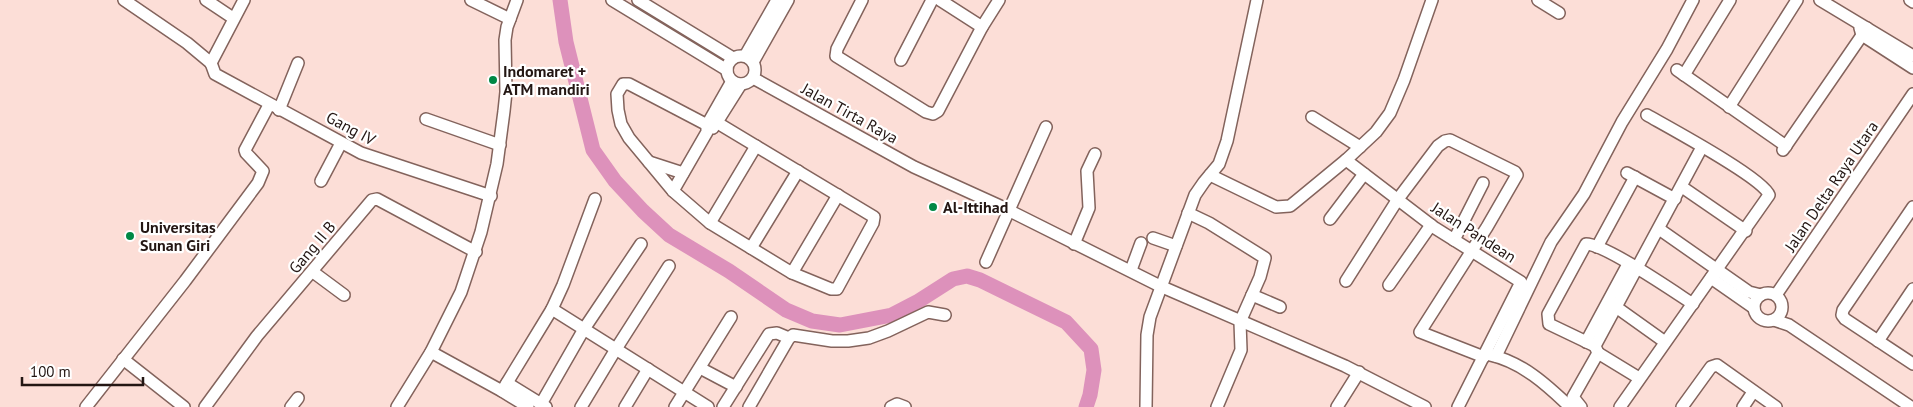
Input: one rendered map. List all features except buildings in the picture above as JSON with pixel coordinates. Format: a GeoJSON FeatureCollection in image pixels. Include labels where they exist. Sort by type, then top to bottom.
{"type":"FeatureCollection","features":[{"type":"Feature","properties":{"kind":"street","name":"Gang IV"},"geometry":{"type":"LineString","coordinates":[[124,0],[187,43],[211,63],[215,74],[341,143],[382,162],[491,196]]}},
{"type":"Feature","properties":{"kind":"street"},"geometry":{"type":"LineString","coordinates":[[206,0],[233,18]]}},
{"type":"Feature","properties":{"kind":"street"},"geometry":{"type":"LineString","coordinates":[[211,63],[244,0]]}},
{"type":"Feature","properties":{"kind":"street"},"geometry":{"type":"LineString","coordinates":[[471,0],[510,19]]}},
{"type":"Feature","properties":{"kind":"street"},"geometry":{"type":"LineString","coordinates":[[397,407],[431,352],[461,292],[476,252],[491,196],[500,145],[506,92],[505,40],[517,0]]}},
{"type":"Feature","properties":{"kind":"street"},"geometry":{"type":"LineString","coordinates":[[612,0],[745,84],[753,78],[756,70],[749,59]]}},
{"type":"Feature","properties":{"kind":"street"},"geometry":{"type":"LineString","coordinates":[[638,0],[733,58],[749,59]]}},
{"type":"Feature","properties":{"kind":"street"},"geometry":{"type":"LineString","coordinates":[[749,59],[777,0]]}},
{"type":"Feature","properties":{"kind":"street"},"geometry":{"type":"LineString","coordinates":[[749,59],[788,0]]}},
{"type":"Feature","properties":{"kind":"street"},"geometry":{"type":"LineString","coordinates":[[862,0],[837,49],[836,56],[930,113],[938,111],[982,27],[999,0]]}},
{"type":"Feature","properties":{"kind":"street"},"geometry":{"type":"LineString","coordinates":[[901,60],[932,0]]}},
{"type":"Feature","properties":{"kind":"street"},"geometry":{"type":"LineString","coordinates":[[940,0],[982,27]]}},
{"type":"Feature","properties":{"kind":"street"},"geometry":{"type":"LineString","coordinates":[[1146,407],[1148,326],[1160,286],[1188,213],[1200,188],[1219,164],[1227,141],[1257,0]]}},
{"type":"Feature","properties":{"kind":"street"},"geometry":{"type":"LineString","coordinates":[[1210,175],[1276,207],[1284,207],[1295,202],[1360,147],[1376,132],[1390,113],[1404,80],[1432,0]]}},
{"type":"Feature","properties":{"kind":"street"},"geometry":{"type":"LineString","coordinates":[[1538,0],[1559,13]]}},
{"type":"Feature","properties":{"kind":"street"},"geometry":{"type":"LineString","coordinates":[[1458,407],[1551,242],[1584,194],[1622,122],[1667,49],[1693,0]]}},
{"type":"Feature","properties":{"kind":"street"},"geometry":{"type":"LineString","coordinates":[[1730,0],[1681,72],[1784,148],[1863,29]]}},
{"type":"Feature","properties":{"kind":"street"},"geometry":{"type":"LineString","coordinates":[[1729,106],[1798,0]]}},
{"type":"Feature","properties":{"kind":"street"},"geometry":{"type":"LineString","coordinates":[[1820,0],[1863,29],[1913,68]]}},
{"type":"Feature","properties":{"kind":"street"},"geometry":{"type":"LineString","coordinates":[[1863,29],[1913,56]]}},
{"type":"Feature","properties":{"kind":"street"},"geometry":{"type":"LineString","coordinates":[[673,191],[711,125],[733,78],[730,62],[733,58]]}},
{"type":"Feature","properties":{"kind":"street"},"geometry":{"type":"LineString","coordinates":[[86,407],[242,206],[262,177],[264,171],[245,150],[274,107],[298,63]]}},
{"type":"Feature","properties":{"kind":"street","name":"Jalan Tirta Raya"},"geometry":{"type":"LineString","coordinates":[[753,78],[914,167],[1008,210],[1160,286],[1359,372],[1419,406]]}},
{"type":"Feature","properties":{"kind":"street"},"geometry":{"type":"LineString","coordinates":[[623,84],[629,84],[711,125],[756,146],[872,215],[874,219],[835,289],[792,273],[710,223],[673,191],[629,138],[621,124],[617,94],[623,84]]}},
{"type":"Feature","properties":{"kind":"street","name":"Jalan Delta Raya Utara"},"geometry":{"type":"LineString","coordinates":[[1776,295],[1913,94]]}},
{"type":"Feature","properties":{"kind":"street"},"geometry":{"type":"LineString","coordinates":[[1620,407],[1746,231],[1768,199],[1769,193],[1745,174],[1647,116]]}},
{"type":"Feature","properties":{"kind":"street"},"geometry":{"type":"LineString","coordinates":[[1312,117],[1360,147]]}},
{"type":"Feature","properties":{"kind":"street"},"geometry":{"type":"LineString","coordinates":[[426,119],[500,145]]}},
{"type":"Feature","properties":{"kind":"street"},"geometry":{"type":"LineString","coordinates":[[986,262],[1046,127]]}},
{"type":"Feature","properties":{"kind":"street"},"geometry":{"type":"LineString","coordinates":[[1346,281],[1398,199],[1438,146],[1445,141],[1450,140],[1517,174],[1472,252],[1420,332],[1528,371],[1570,407]]}},
{"type":"Feature","properties":{"kind":"street"},"geometry":{"type":"LineString","coordinates":[[321,181],[341,143]]}},
{"type":"Feature","properties":{"kind":"street"},"geometry":{"type":"LineString","coordinates":[[710,223],[756,146]]}},
{"type":"Feature","properties":{"kind":"street"},"geometry":{"type":"LineString","coordinates":[[1581,407],[1574,400],[1574,395],[1593,347],[1632,266],[1659,229],[1702,147]]}},
{"type":"Feature","properties":{"kind":"street"},"geometry":{"type":"LineString","coordinates":[[1074,244],[1089,208],[1087,169],[1095,154]]}},
{"type":"Feature","properties":{"kind":"street","name":"Jalan Pandean"},"geometry":{"type":"LineString","coordinates":[[1346,160],[1431,225],[1521,282],[1486,357]]}},
{"type":"Feature","properties":{"kind":"street"},"geometry":{"type":"LineString","coordinates":[[649,162],[683,173]]}},
{"type":"Feature","properties":{"kind":"street"},"geometry":{"type":"LineString","coordinates":[[751,248],[798,171]]}},
{"type":"Feature","properties":{"kind":"street"},"geometry":{"type":"LineString","coordinates":[[1330,219],[1364,174]]}},
{"type":"Feature","properties":{"kind":"street"},"geometry":{"type":"LineString","coordinates":[[1597,247],[1631,175],[1675,199]]}},
{"type":"Feature","properties":{"kind":"street"},"geometry":{"type":"LineString","coordinates":[[1454,240],[1484,183]]}},
{"type":"Feature","properties":{"kind":"street"},"geometry":{"type":"LineString","coordinates":[[1682,187],[1746,231]]}},
{"type":"Feature","properties":{"kind":"street"},"geometry":{"type":"LineString","coordinates":[[792,273],[838,195]]}},
{"type":"Feature","properties":{"kind":"street","name":"Gang II B"},"geometry":{"type":"LineString","coordinates":[[205,407],[257,336],[374,199],[476,252]]}},
{"type":"Feature","properties":{"kind":"street"},"geometry":{"type":"LineString","coordinates":[[504,387],[552,309],[563,285],[595,199]]}},
{"type":"Feature","properties":{"kind":"street"},"geometry":{"type":"LineString","coordinates":[[1913,207],[1843,310],[1842,315],[1845,319],[1913,364]]}},
{"type":"Feature","properties":{"kind":"street"},"geometry":{"type":"LineString","coordinates":[[1188,213],[1209,223],[1265,258],[1264,266],[1240,322],[1242,350],[1217,407]]}},
{"type":"Feature","properties":{"kind":"street"},"geometry":{"type":"LineString","coordinates":[[1389,285],[1431,225]]}},
{"type":"Feature","properties":{"kind":"street"},"geometry":{"type":"LineString","coordinates":[[1659,229],[1754,308],[1761,319],[1765,321],[1778,316]]}},
{"type":"Feature","properties":{"kind":"street"},"geometry":{"type":"LineString","coordinates":[[1153,238],[1176,246]]}},
{"type":"Feature","properties":{"kind":"street"},"geometry":{"type":"LineString","coordinates":[[1131,270],[1141,243]]}},
{"type":"Feature","properties":{"kind":"street"},"geometry":{"type":"LineString","coordinates":[[431,352],[543,405],[584,329],[641,244]]}},
{"type":"Feature","properties":{"kind":"street"},"geometry":{"type":"LineString","coordinates":[[1639,378],[1593,347],[1549,324],[1548,314],[1583,247],[1588,244],[1597,247],[1632,266],[1693,304]]}},
{"type":"Feature","properties":{"kind":"street"},"geometry":{"type":"LineString","coordinates":[[581,407],[669,266]]}},
{"type":"Feature","properties":{"kind":"street"},"geometry":{"type":"LineString","coordinates":[[1593,347],[1616,307],[1632,266]]}},
{"type":"Feature","properties":{"kind":"street"},"geometry":{"type":"LineString","coordinates":[[313,272],[344,295]]}},
{"type":"Feature","properties":{"kind":"street"},"geometry":{"type":"LineString","coordinates":[[1714,274],[1749,292],[1761,295],[1771,293],[1776,295],[1782,304],[1778,316]]}},
{"type":"Feature","properties":{"kind":"street"},"geometry":{"type":"LineString","coordinates":[[1878,341],[1913,289]]}},
{"type":"Feature","properties":{"kind":"street"},"geometry":{"type":"LineString","coordinates":[[1252,295],[1280,307]]}},
{"type":"Feature","properties":{"kind":"street"},"geometry":{"type":"LineString","coordinates":[[1754,308],[1761,295]]}},
{"type":"Feature","properties":{"kind":"street"},"geometry":{"type":"LineString","coordinates":[[1616,307],[1666,342]]}},
{"type":"Feature","properties":{"kind":"street"},"geometry":{"type":"LineString","coordinates":[[552,309],[708,407]]}},
{"type":"Feature","properties":{"kind":"street"},"geometry":{"type":"LineString","coordinates":[[749,407],[789,338],[796,334],[832,341],[869,338],[928,312],[945,316]]}},
{"type":"Feature","properties":{"kind":"street"},"geometry":{"type":"LineString","coordinates":[[1778,316],[1906,406]]}},
{"type":"Feature","properties":{"kind":"street"},"geometry":{"type":"LineString","coordinates":[[675,407],[731,317]]}},
{"type":"Feature","properties":{"kind":"street"},"geometry":{"type":"LineString","coordinates":[[723,407],[769,334],[777,333],[789,338]]}},
{"type":"Feature","properties":{"kind":"street"},"geometry":{"type":"LineString","coordinates":[[124,360],[184,407]]}},
{"type":"Feature","properties":{"kind":"street"},"geometry":{"type":"LineString","coordinates":[[1682,407],[1714,365],[1720,365],[1753,392],[1776,407]]}},
{"type":"Feature","properties":{"kind":"street"},"geometry":{"type":"LineString","coordinates":[[700,368],[736,387]]}},
{"type":"Feature","properties":{"kind":"street"},"geometry":{"type":"LineString","coordinates":[[625,407],[648,369]]}},
{"type":"Feature","properties":{"kind":"street"},"geometry":{"type":"LineString","coordinates":[[1337,407],[1359,372]]}},
{"type":"Feature","properties":{"kind":"street"},"geometry":{"type":"LineString","coordinates":[[504,387],[528,407]]}},
{"type":"Feature","properties":{"kind":"street"},"geometry":{"type":"LineString","coordinates":[[1742,407],[1753,392]]}},
{"type":"Feature","properties":{"kind":"street"},"geometry":{"type":"LineString","coordinates":[[891,407],[897,404],[905,407]]}},
{"type":"Feature","properties":{"kind":"waterway"},"geometry":{"type":"LineString","coordinates":[[560,0],[566,42],[593,150],[615,181],[669,235],[729,271],[786,310],[812,321],[840,325],[892,315],[917,302],[953,279],[967,276],[980,280],[1066,322],[1091,349],[1094,370],[1086,407]]}},
{"type":"Feature","properties":{"kind":"place","name":"Indomaret + ATM mandiri"},"geometry":{"type":"Point","coordinates":[493,80]}},
{"type":"Feature","properties":{"kind":"place","name":"Al-Ittihad"},"geometry":{"type":"Point","coordinates":[933,207]}},
{"type":"Feature","properties":{"kind":"place","name":"Universitas Sunan Giri"},"geometry":{"type":"Point","coordinates":[130,236]}}]}
